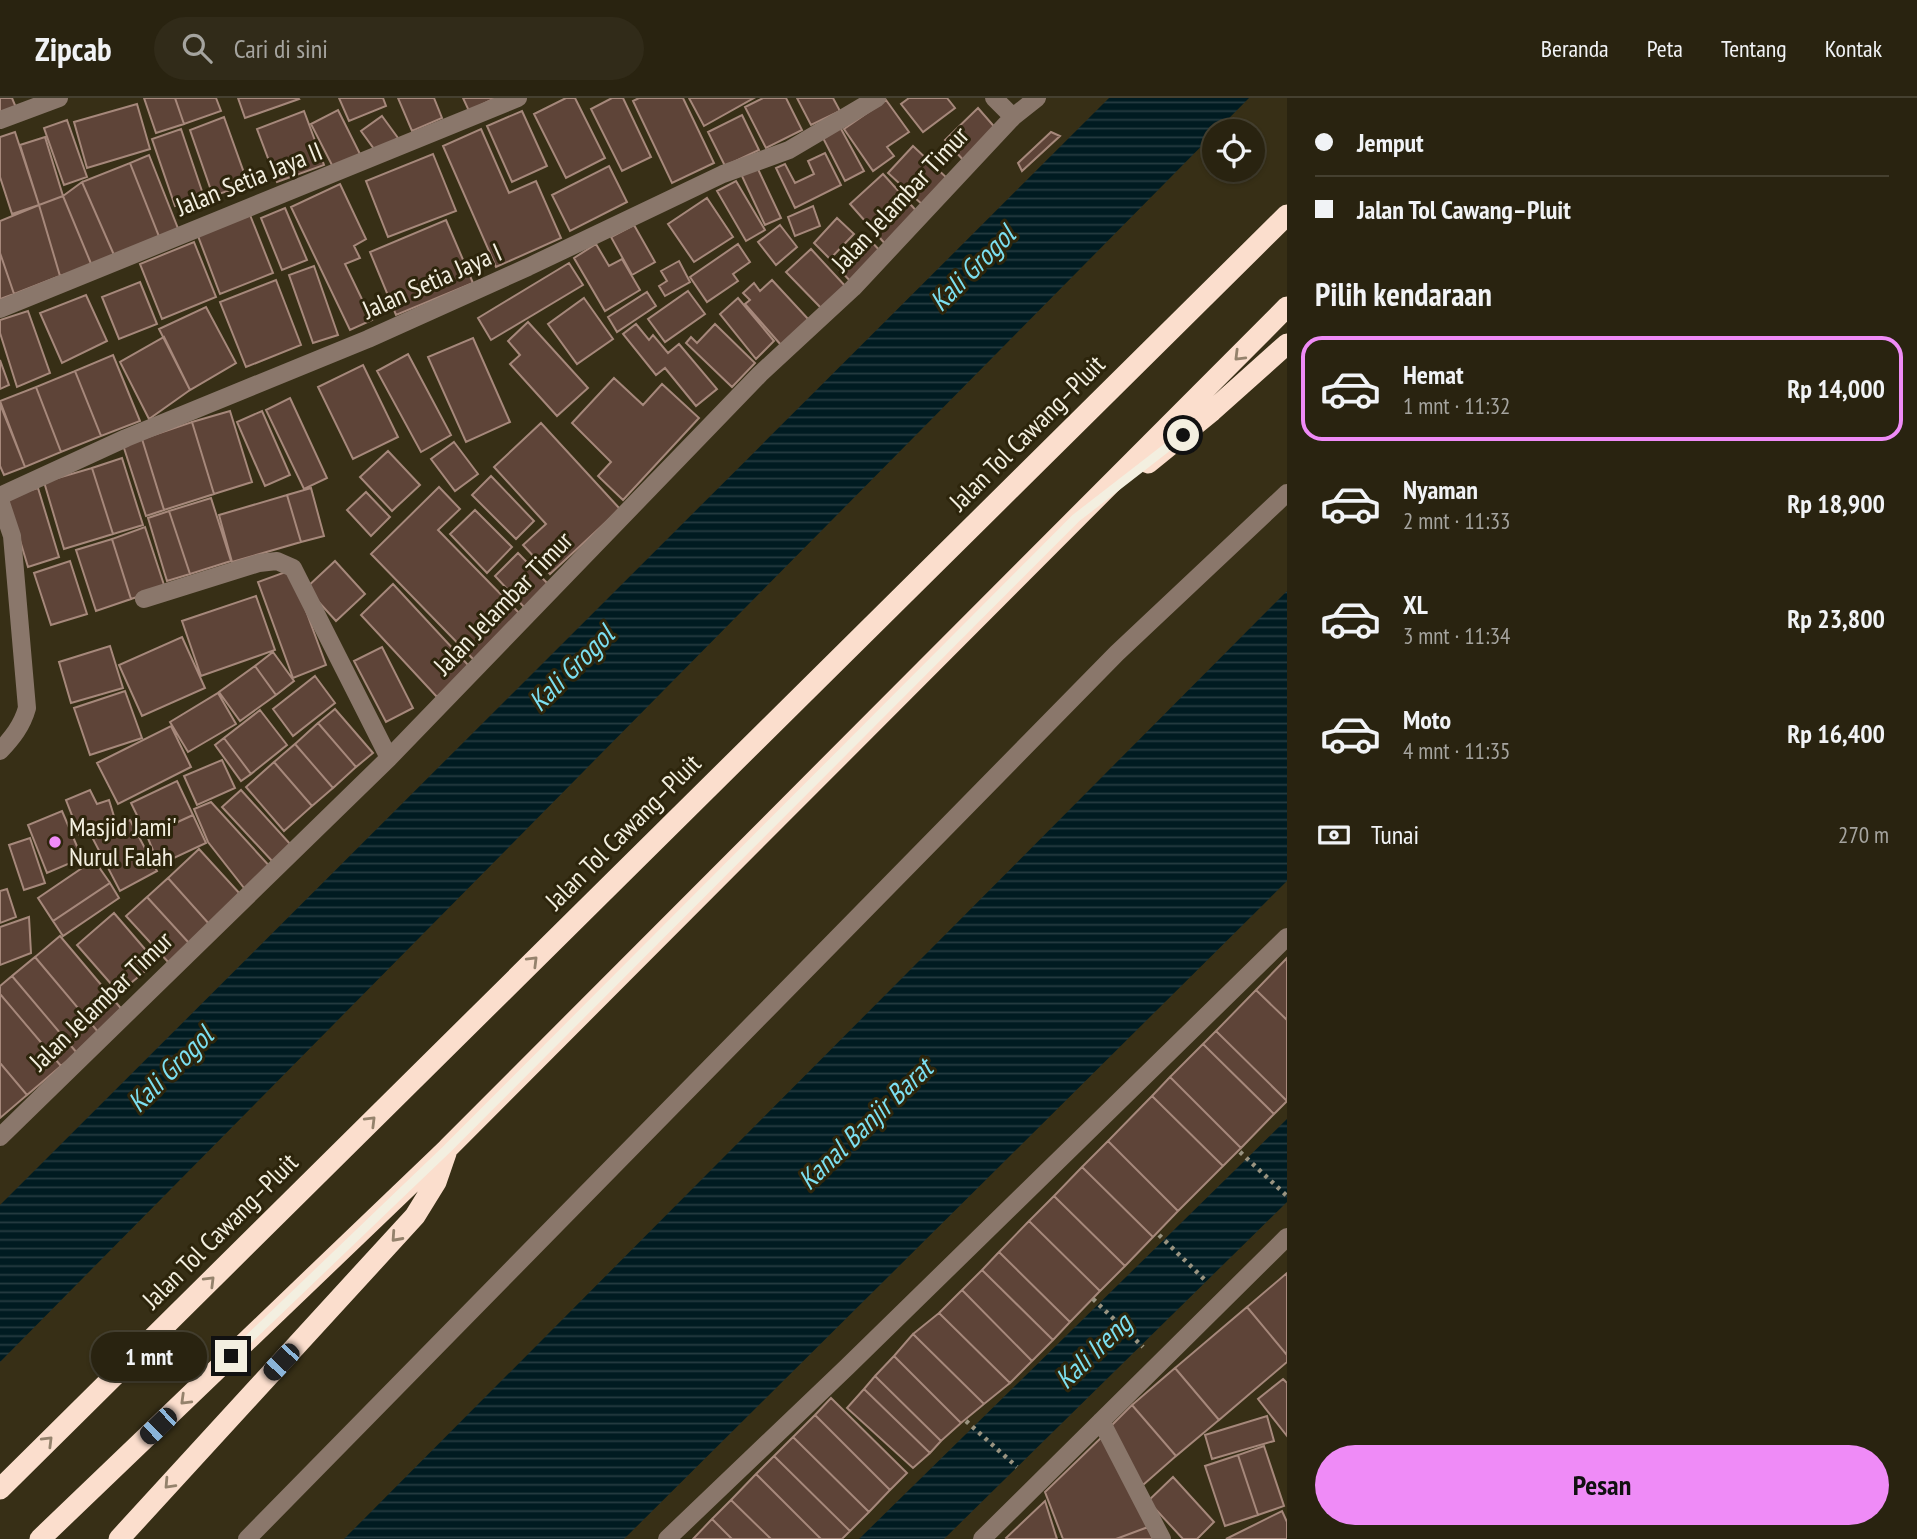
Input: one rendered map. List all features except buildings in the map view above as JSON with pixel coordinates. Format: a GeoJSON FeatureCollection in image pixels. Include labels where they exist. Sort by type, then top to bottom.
{"type":"FeatureCollection","features":[{"type":"Feature","properties":{"kind":"highway","name":"Jalan Tol Cawang–Pluit"},"geometry":{"type":"LineString","coordinates":[[0,1489],[1287,215]]}},
{"type":"Feature","properties":{"kind":"highway"},"geometry":{"type":"LineString","coordinates":[[40,1539],[447,1149],[1287,307]]}},
{"type":"Feature","properties":{"kind":"highway"},"geometry":{"type":"LineString","coordinates":[[1076,518],[1212,411],[1287,344]]}},
{"type":"Feature","properties":{"kind":"highway"},"geometry":{"type":"LineString","coordinates":[[119,1539],[415,1216],[436,1182],[447,1149]]}},
{"type":"Feature","properties":{"kind":"street"},"geometry":{"type":"LineString","coordinates":[[0,120],[59,98]]}},
{"type":"Feature","properties":{"kind":"street","name":"Jalan Setia Jaya II"},"geometry":{"type":"LineString","coordinates":[[0,309],[518,98]]}},
{"type":"Feature","properties":{"kind":"street","name":"Jalan Setia Jaya I"},"geometry":{"type":"LineString","coordinates":[[0,498],[126,438],[368,339],[528,267],[689,189],[789,150],[877,98]]}},
{"type":"Feature","properties":{"kind":"street"},"geometry":{"type":"LineString","coordinates":[[994,98],[1013,117]]}},
{"type":"Feature","properties":{"kind":"street","name":"Jalan Jelambar Timur"},"geometry":{"type":"LineString","coordinates":[[0,1137],[389,758],[760,374],[853,288],[1013,117],[1037,98]]}},
{"type":"Feature","properties":{"kind":"street"},"geometry":{"type":"LineString","coordinates":[[247,1539],[1117,653],[1287,493]]}},
{"type":"Feature","properties":{"kind":"street"},"geometry":{"type":"LineString","coordinates":[[0,498],[27,708],[19,728],[0,751]]}},
{"type":"Feature","properties":{"kind":"street"},"geometry":{"type":"LineString","coordinates":[[144,599],[259,563],[277,561],[293,568],[389,758]]}},
{"type":"Feature","properties":{"kind":"street"},"geometry":{"type":"LineString","coordinates":[[667,1539],[1287,937]]}},
{"type":"Feature","properties":{"kind":"street"},"geometry":{"type":"LineString","coordinates":[[982,1539],[1287,1237]]}},
{"type":"Feature","properties":{"kind":"street"},"geometry":{"type":"LineString","coordinates":[[1101,1421],[1162,1539]]}},
{"type":"Feature","properties":{"kind":"path"},"geometry":{"type":"LineString","coordinates":[[1241,1154],[1287,1196]]}},
{"type":"Feature","properties":{"kind":"path"},"geometry":{"type":"LineString","coordinates":[[1161,1237],[1214,1289]]}},
{"type":"Feature","properties":{"kind":"path"},"geometry":{"type":"LineString","coordinates":[[1095,1301],[1145,1349]]}},
{"type":"Feature","properties":{"kind":"path"},"geometry":{"type":"LineString","coordinates":[[969,1422],[1020,1469]]}},
{"type":"Feature","properties":{"kind":"water","name":"Kali Grogol"},"geometry":{"type":"Polygon","coordinates":[[[1109,98],[1249,98],[1228,119],[1202,119],[1202,146],[0,1362],[0,1205],[1109,98]]]}},
{"type":"Feature","properties":{"kind":"water","name":"Kanal Banjir Barat"},"geometry":{"type":"Polygon","coordinates":[[[1287,591],[1287,881],[624,1539],[344,1539],[1287,591]]]}},
{"type":"Feature","properties":{"kind":"water","name":"Kali Ireng"},"geometry":{"type":"Polygon","coordinates":[[[1287,1119],[1287,1202],[944,1539],[859,1539],[1287,1119]]]}},
{"type":"Feature","properties":{"kind":"place","name":"Masjid Jami' Nurul Falah"},"geometry":{"type":"Point","coordinates":[55,842]}},
{"type":"Feature","properties":{"kind":"route"},"geometry":{"type":"LineString","coordinates":[[231,1356],[447,1149],[1076,518],[1183,435]]}}]}
